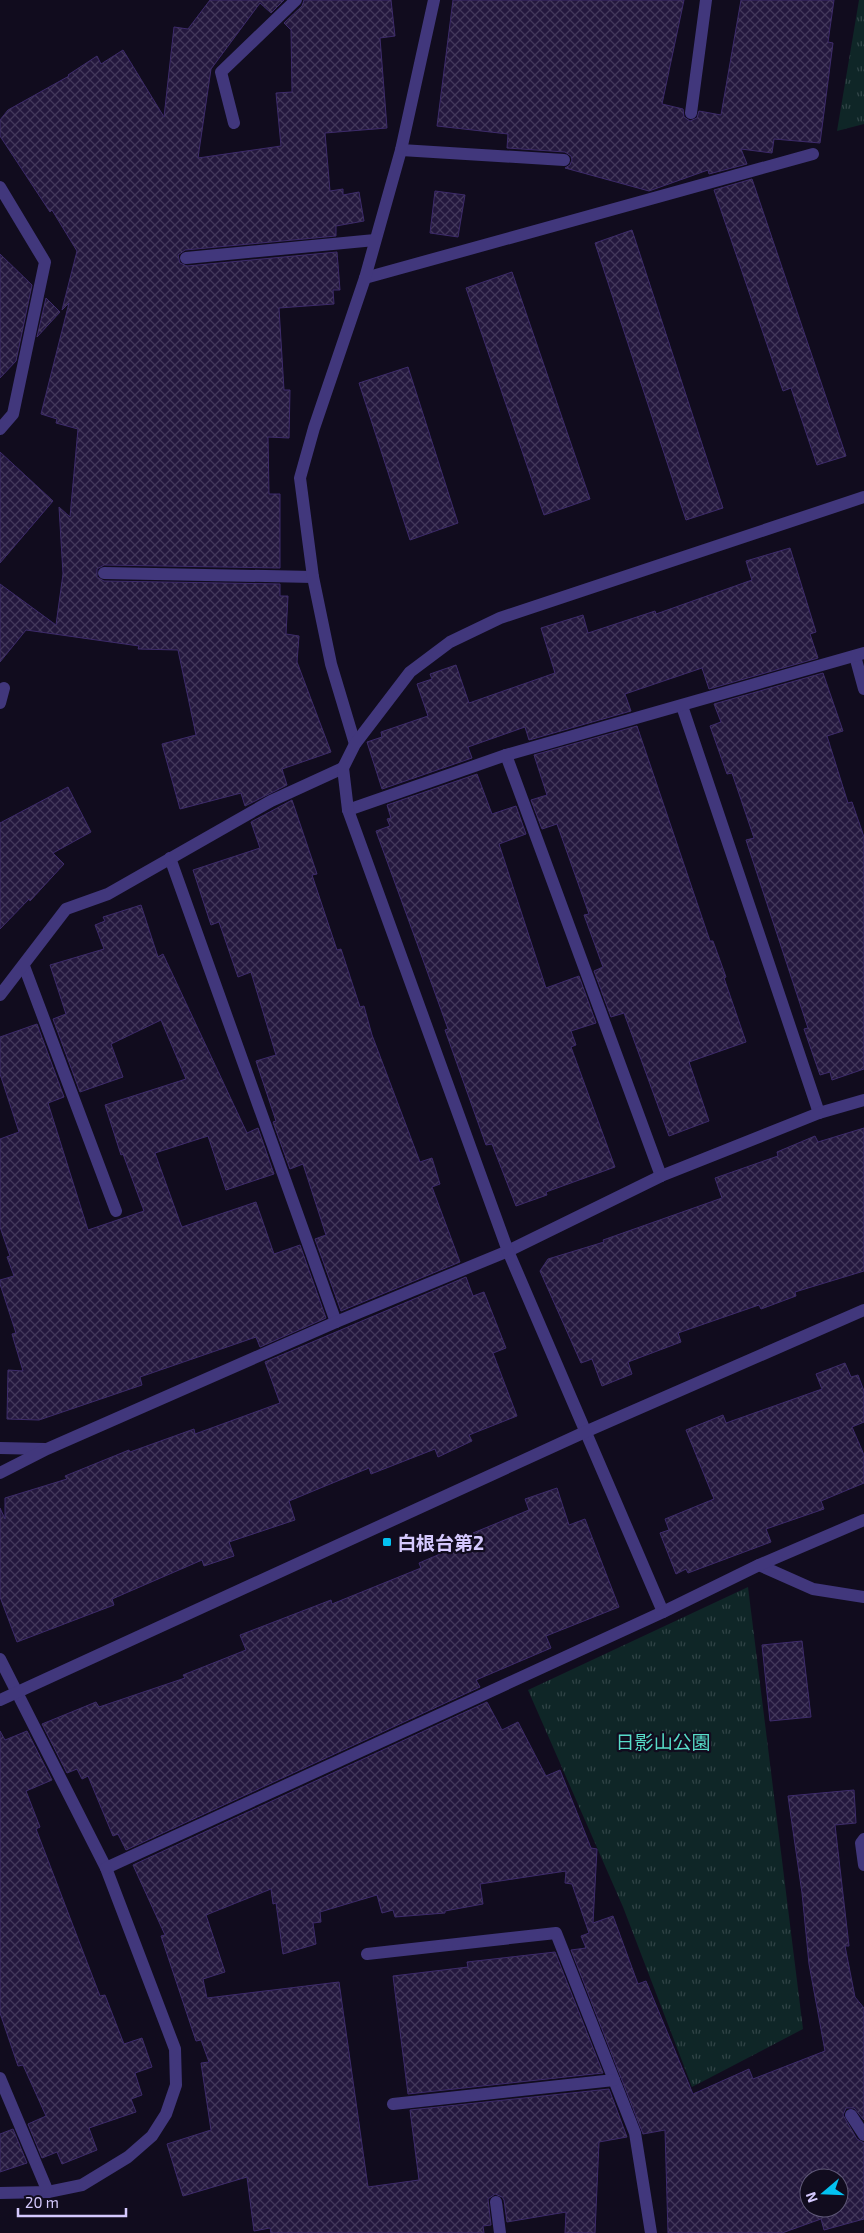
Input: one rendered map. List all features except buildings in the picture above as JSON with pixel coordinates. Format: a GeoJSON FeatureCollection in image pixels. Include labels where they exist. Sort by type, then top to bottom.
{"type":"FeatureCollection","features":[{"type":"Feature","properties":{"kind":"street"},"geometry":{"type":"LineString","coordinates":[[234,123],[221,72],[296,0]]}},
{"type":"Feature","properties":{"kind":"street"},"geometry":{"type":"LineString","coordinates":[[355,744],[331,664],[313,577],[300,478],[314,428],[365,278],[401,150],[434,0]]}},
{"type":"Feature","properties":{"kind":"street"},"geometry":{"type":"LineString","coordinates":[[691,113],[706,0]]}},
{"type":"Feature","properties":{"kind":"street"},"geometry":{"type":"LineString","coordinates":[[401,150],[564,160]]}},
{"type":"Feature","properties":{"kind":"street"},"geometry":{"type":"LineString","coordinates":[[365,278],[813,154]]}},
{"type":"Feature","properties":{"kind":"street"},"geometry":{"type":"LineString","coordinates":[[0,187],[45,262],[13,414],[0,429]]}},
{"type":"Feature","properties":{"kind":"street"},"geometry":{"type":"LineString","coordinates":[[186,258],[375,240]]}},
{"type":"Feature","properties":{"kind":"street"},"geometry":{"type":"LineString","coordinates":[[664,1612],[508,1251],[348,810],[343,768],[355,744],[410,672],[450,642],[500,618],[864,497]]}},
{"type":"Feature","properties":{"kind":"street"},"geometry":{"type":"LineString","coordinates":[[104,573],[313,577]]}},
{"type":"Feature","properties":{"kind":"street"},"geometry":{"type":"LineString","coordinates":[[348,810],[506,755],[859,655],[864,689]]}},
{"type":"Feature","properties":{"kind":"street"},"geometry":{"type":"LineString","coordinates":[[0,703],[4,688]]}},
{"type":"Feature","properties":{"kind":"street"},"geometry":{"type":"LineString","coordinates":[[682,706],[819,1113]]}},
{"type":"Feature","properties":{"kind":"street"},"geometry":{"type":"LineString","coordinates":[[506,755],[661,1176]]}},
{"type":"Feature","properties":{"kind":"street"},"geometry":{"type":"LineString","coordinates":[[0,995],[66,909],[108,894],[271,801],[343,768]]}},
{"type":"Feature","properties":{"kind":"street"},"geometry":{"type":"LineString","coordinates":[[170,858],[336,1322]]}},
{"type":"Feature","properties":{"kind":"street"},"geometry":{"type":"LineString","coordinates":[[24,966],[116,1211]]}},
{"type":"Feature","properties":{"kind":"street"},"geometry":{"type":"LineString","coordinates":[[0,1473],[47,1449],[336,1322],[508,1251],[661,1176],[819,1113],[864,1100]]}},
{"type":"Feature","properties":{"kind":"street"},"geometry":{"type":"LineString","coordinates":[[0,1700],[585,1432],[864,1310]]}},
{"type":"Feature","properties":{"kind":"street"},"geometry":{"type":"LineString","coordinates":[[0,1448],[47,1449]]}},
{"type":"Feature","properties":{"kind":"street"},"geometry":{"type":"LineString","coordinates":[[106,1868],[664,1612],[759,1565],[864,1520]]}},
{"type":"Feature","properties":{"kind":"street"},"geometry":{"type":"LineString","coordinates":[[759,1565],[813,1589],[864,1597]]}},
{"type":"Feature","properties":{"kind":"street"},"geometry":{"type":"LineString","coordinates":[[0,1659],[106,1868],[176,2050],[176,2084],[166,2114],[152,2136],[128,2157],[82,2185],[48,2192],[0,2193]]}},
{"type":"Feature","properties":{"kind":"street"},"geometry":{"type":"LineString","coordinates":[[864,1839],[861,1843],[864,1865]]}},
{"type":"Feature","properties":{"kind":"street"},"geometry":{"type":"LineString","coordinates":[[367,1954],[556,1933],[635,2133],[651,2233]]}},
{"type":"Feature","properties":{"kind":"street"},"geometry":{"type":"LineString","coordinates":[[0,2078],[48,2192]]}},
{"type":"Feature","properties":{"kind":"street"},"geometry":{"type":"LineString","coordinates":[[393,2104],[614,2080]]}},
{"type":"Feature","properties":{"kind":"street"},"geometry":{"type":"LineString","coordinates":[[851,2115],[864,2135]]}},
{"type":"Feature","properties":{"kind":"street"},"geometry":{"type":"LineString","coordinates":[[496,2202],[500,2233]]}},
{"type":"Feature","properties":{"kind":"green space"},"geometry":{"type":"Polygon","coordinates":[[[859,0],[864,0],[864,124],[837,131],[859,0]]]}},
{"type":"Feature","properties":{"kind":"green space","name":"日影山公園"},"geometry":{"type":"Polygon","coordinates":[[[748,1587],[803,2029],[692,2087],[623,1907],[528,1690],[748,1587]]]}},
{"type":"Feature","properties":{"kind":"place","name":"白根台第2"},"geometry":{"type":"Point","coordinates":[387,1542]}}]}
